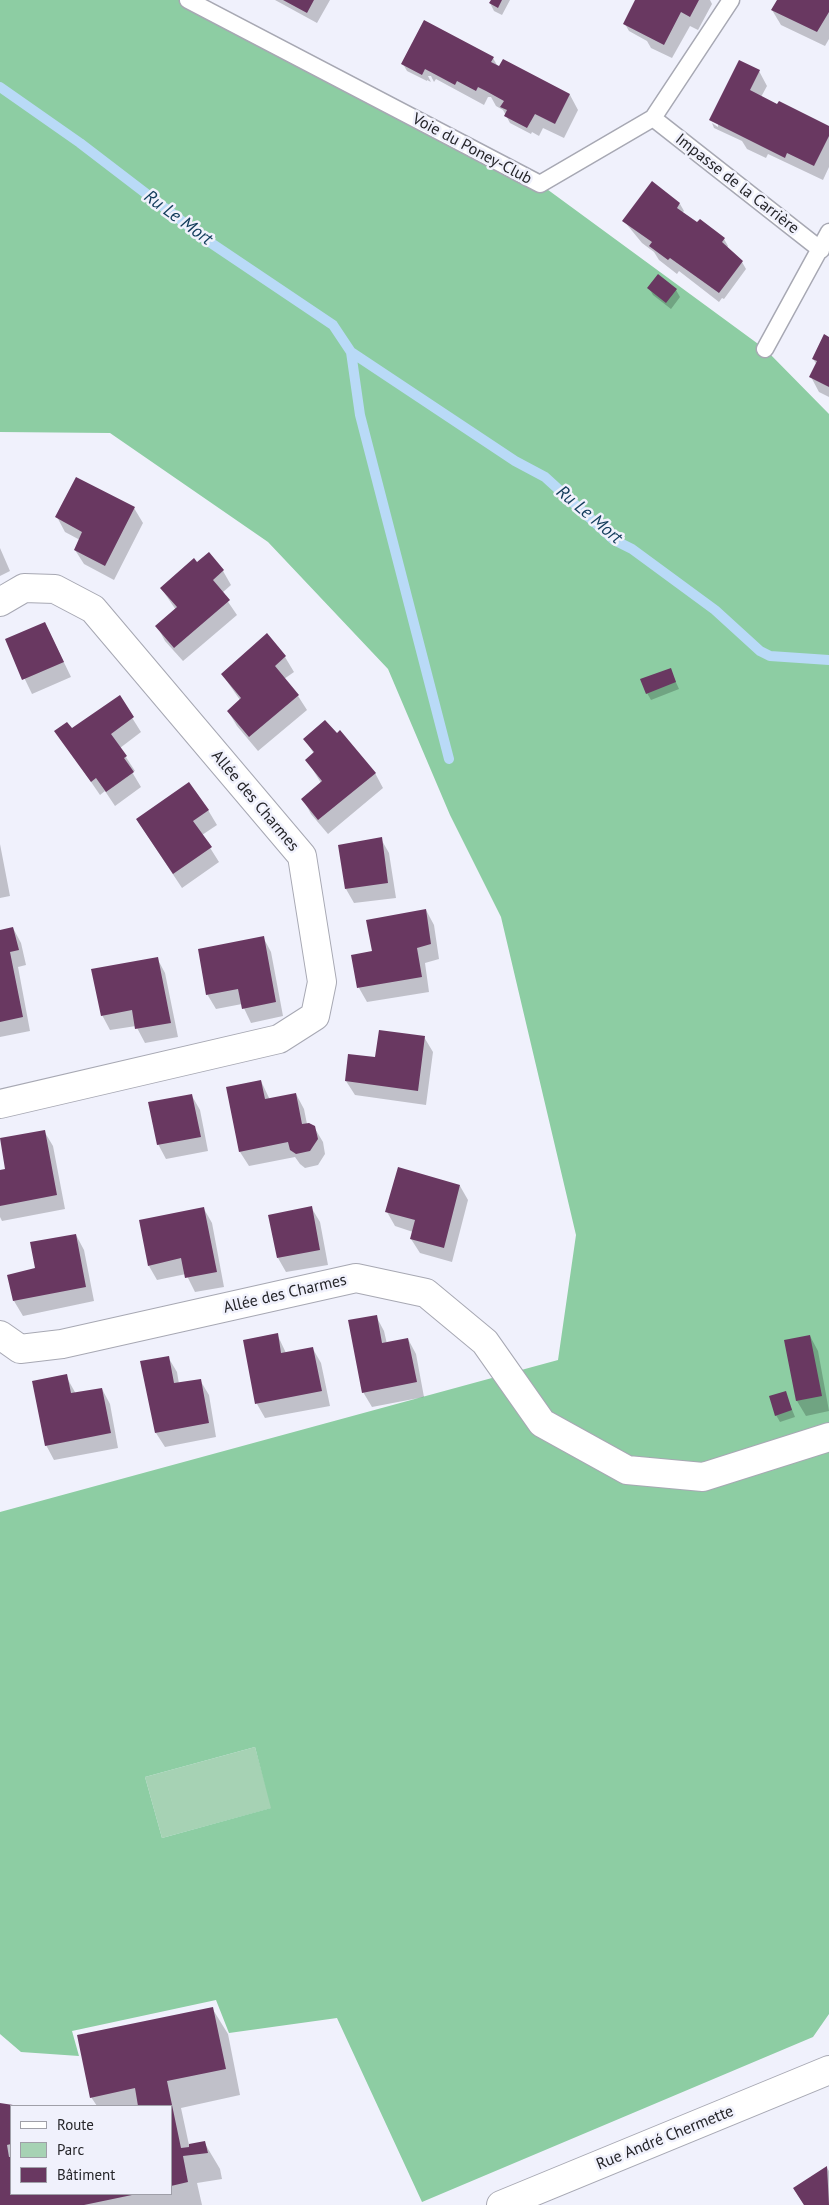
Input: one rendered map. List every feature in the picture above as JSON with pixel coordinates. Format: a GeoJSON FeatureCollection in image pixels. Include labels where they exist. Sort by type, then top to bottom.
{"type":"FeatureCollection","features":[{"type":"Feature","properties":{"kind":"street","name":"Allée des Charmes"},"geometry":{"type":"LineString","coordinates":[[0,602],[24,588],[55,589],[93,609],[302,856],[322,982],[315,1016],[279,1039],[0,1104]]}},
{"type":"Feature","properties":{"kind":"street","name":"Allée des Charmes"},"geometry":{"type":"LineString","coordinates":[[0,1335],[20,1349],[62,1344],[356,1278],[426,1293],[485,1342],[542,1423],[627,1470],[703,1477],[829,1437]]}},
{"type":"Feature","properties":{"kind":"street","name":"Rue André Chermette"},"geometry":{"type":"LineString","coordinates":[[501,2205],[829,2070]]}},
{"type":"Feature","properties":{"kind":"lane","name":"Voie du Poney-Club"},"geometry":{"type":"LineString","coordinates":[[188,0],[540,184],[654,118],[732,0]]}},
{"type":"Feature","properties":{"kind":"lane","name":"Impasse de la Carrière"},"geometry":{"type":"LineString","coordinates":[[654,118],[821,250]]}},
{"type":"Feature","properties":{"kind":"lane"},"geometry":{"type":"LineString","coordinates":[[765,349],[821,250],[829,232]]}},
{"type":"Feature","properties":{"kind":"green space"},"geometry":{"type":"Polygon","coordinates":[[[0,0],[188,0],[540,184],[765,349],[829,414],[829,2014],[813,2037],[422,2202],[337,2018],[229,2033],[216,2000],[72,2031],[79,2056],[21,2052],[0,2034],[0,1512],[558,1360],[576,1235],[501,917],[450,815],[388,669],[268,542],[110,433],[0,432],[0,0]],[[255,1747],[145,1777],[162,1838],[271,1808],[255,1747]]]}},
{"type":"Feature","properties":{"kind":"green space"},"geometry":{"type":"Polygon","coordinates":[[[255,1747],[272,1808],[162,1838],[145,1777],[255,1747]]]}},
{"type":"Feature","properties":{"kind":"building"},"geometry":{"type":"Polygon","coordinates":[[[283,0],[314,0],[307,13],[283,0]]]}},
{"type":"Feature","properties":{"kind":"building"},"geometry":{"type":"Polygon","coordinates":[[[491,0],[502,0],[498,8],[489,3],[491,0]]]}},
{"type":"Feature","properties":{"kind":"building"},"geometry":{"type":"Polygon","coordinates":[[[635,0],[699,0],[690,17],[681,12],[664,45],[623,24],[635,0]]]}},
{"type":"Feature","properties":{"kind":"building"},"geometry":{"type":"Polygon","coordinates":[[[777,0],[829,0],[829,12],[817,32],[771,10],[777,0]]]}},
{"type":"Feature","properties":{"kind":"building"},"geometry":{"type":"Polygon","coordinates":[[[424,20],[494,57],[491,62],[499,66],[503,59],[570,94],[555,124],[535,114],[527,128],[504,116],[507,110],[500,107],[504,101],[486,91],[478,87],[476,91],[457,81],[455,85],[425,69],[422,75],[401,64],[424,20]]]}},
{"type":"Feature","properties":{"kind":"building"},"geometry":{"type":"Polygon","coordinates":[[[739,60],[760,70],[750,90],[777,104],[779,101],[829,126],[829,136],[814,166],[787,153],[785,158],[709,120],[739,60]]]}},
{"type":"Feature","properties":{"kind":"building"},"geometry":{"type":"Polygon","coordinates":[[[652,181],[680,203],[677,208],[697,222],[700,219],[725,238],[722,242],[743,261],[719,293],[670,258],[668,260],[649,246],[652,242],[622,221],[652,181]]]}},
{"type":"Feature","properties":{"kind":"building"},"geometry":{"type":"Polygon","coordinates":[[[658,274],[677,289],[666,303],[647,288],[658,274]]]}},
{"type":"Feature","properties":{"kind":"building"},"geometry":{"type":"Polygon","coordinates":[[[824,334],[829,337],[829,387],[809,377],[817,361],[812,359],[824,334]]]}},
{"type":"Feature","properties":{"kind":"building"},"geometry":{"type":"Polygon","coordinates":[[[76,477],[135,507],[105,566],[74,550],[82,532],[55,517],[76,477]]]}},
{"type":"Feature","properties":{"kind":"building"},"geometry":{"type":"Polygon","coordinates":[[[209,552],[224,570],[213,580],[230,600],[174,648],[155,626],[177,607],[160,588],[194,558],[197,562],[209,552]]]}},
{"type":"Feature","properties":{"kind":"building"},"geometry":{"type":"Polygon","coordinates":[[[45,622],[64,662],[22,680],[5,639],[45,622]]]}},
{"type":"Feature","properties":{"kind":"building"},"geometry":{"type":"Polygon","coordinates":[[[267,633],[286,656],[275,666],[299,695],[249,737],[227,711],[241,698],[221,674],[267,633]]]}},
{"type":"Feature","properties":{"kind":"building"},"geometry":{"type":"Polygon","coordinates":[[[671,668],[676,682],[646,694],[640,679],[671,668]]]}},
{"type":"Feature","properties":{"kind":"building"},"geometry":{"type":"Polygon","coordinates":[[[120,695],[134,717],[111,734],[127,756],[124,758],[134,772],[106,792],[96,778],[91,782],[54,731],[67,722],[72,728],[120,695]]]}},
{"type":"Feature","properties":{"kind":"building"},"geometry":{"type":"Polygon","coordinates":[[[325,720],[337,733],[340,730],[376,773],[318,820],[301,799],[322,781],[305,760],[314,752],[303,739],[325,720]]]}},
{"type":"Feature","properties":{"kind":"building"},"geometry":{"type":"Polygon","coordinates":[[[189,782],[209,810],[193,821],[212,847],[173,874],[136,819],[189,782]]]}},
{"type":"Feature","properties":{"kind":"building"},"geometry":{"type":"Polygon","coordinates":[[[382,837],[388,883],[345,889],[338,845],[382,837]]]}},
{"type":"Feature","properties":{"kind":"building"},"geometry":{"type":"Polygon","coordinates":[[[426,909],[431,944],[417,948],[422,977],[357,988],[351,955],[372,951],[366,920],[426,909]]]}},
{"type":"Feature","properties":{"kind":"building"},"geometry":{"type":"Polygon","coordinates":[[[13,927],[19,950],[10,952],[23,1017],[0,1022],[0,930],[13,927]]]}},
{"type":"Feature","properties":{"kind":"building"},"geometry":{"type":"Polygon","coordinates":[[[264,936],[276,1002],[242,1009],[238,989],[206,995],[198,949],[264,936]]]}},
{"type":"Feature","properties":{"kind":"building"},"geometry":{"type":"Polygon","coordinates":[[[158,957],[171,1023],[135,1029],[132,1010],[101,1016],[91,969],[158,957]]]}},
{"type":"Feature","properties":{"kind":"building"},"geometry":{"type":"Polygon","coordinates":[[[379,1030],[425,1036],[418,1091],[345,1081],[348,1054],[375,1057],[379,1030]]]}},
{"type":"Feature","properties":{"kind":"building"},"geometry":{"type":"Polygon","coordinates":[[[261,1080],[265,1099],[296,1093],[302,1124],[309,1123],[315,1126],[318,1139],[310,1151],[296,1154],[290,1150],[288,1142],[239,1152],[226,1087],[261,1080]]]}},
{"type":"Feature","properties":{"kind":"building"},"geometry":{"type":"Polygon","coordinates":[[[192,1094],[201,1137],[157,1145],[148,1102],[192,1094]]]}},
{"type":"Feature","properties":{"kind":"building"},"geometry":{"type":"Polygon","coordinates":[[[45,1130],[57,1195],[0,1206],[0,1170],[5,1169],[0,1138],[45,1130]]]}},
{"type":"Feature","properties":{"kind":"building"},"geometry":{"type":"Polygon","coordinates":[[[398,1167],[460,1185],[444,1248],[410,1239],[415,1220],[385,1212],[398,1167]]]}},
{"type":"Feature","properties":{"kind":"building"},"geometry":{"type":"Polygon","coordinates":[[[312,1206],[320,1250],[277,1258],[268,1215],[312,1206]]]}},
{"type":"Feature","properties":{"kind":"building"},"geometry":{"type":"Polygon","coordinates":[[[204,1207],[217,1272],[185,1278],[181,1258],[148,1266],[139,1220],[204,1207]]]}},
{"type":"Feature","properties":{"kind":"building"},"geometry":{"type":"Polygon","coordinates":[[[76,1234],[86,1287],[13,1301],[7,1275],[35,1268],[30,1242],[76,1234]]]}},
{"type":"Feature","properties":{"kind":"building"},"geometry":{"type":"Polygon","coordinates":[[[377,1315],[382,1343],[408,1338],[417,1382],[362,1393],[348,1320],[377,1315]]]}},
{"type":"Feature","properties":{"kind":"building"},"geometry":{"type":"Polygon","coordinates":[[[278,1333],[281,1353],[313,1347],[322,1391],[255,1404],[243,1340],[278,1333]]]}},
{"type":"Feature","properties":{"kind":"building"},"geometry":{"type":"Polygon","coordinates":[[[810,1335],[822,1396],[796,1401],[784,1340],[810,1335]]]}},
{"type":"Feature","properties":{"kind":"building"},"geometry":{"type":"Polygon","coordinates":[[[169,1356],[174,1383],[201,1379],[209,1423],[155,1433],[140,1361],[169,1356]]]}},
{"type":"Feature","properties":{"kind":"building"},"geometry":{"type":"Polygon","coordinates":[[[67,1374],[71,1393],[102,1388],[111,1433],[45,1446],[32,1381],[67,1374]]]}},
{"type":"Feature","properties":{"kind":"building"},"geometry":{"type":"Polygon","coordinates":[[[786,1391],[792,1410],[775,1416],[769,1396],[786,1391]]]}},
{"type":"Feature","properties":{"kind":"building"},"geometry":{"type":"Polygon","coordinates":[[[213,2007],[226,2069],[167,2081],[181,2148],[189,2147],[189,2144],[205,2141],[208,2153],[183,2156],[188,2182],[172,2186],[172,2105],[138,2105],[135,2088],[90,2098],[77,2035],[213,2007]]]}},
{"type":"Feature","properties":{"kind":"building"},"geometry":{"type":"Polygon","coordinates":[[[0,2103],[13,2105],[10,2105],[10,2144],[7,2145],[10,2157],[10,2195],[132,2195],[84,2205],[0,2205],[0,2103]]]}},
{"type":"Feature","properties":{"kind":"building"},"geometry":{"type":"Polygon","coordinates":[[[827,2166],[829,2205],[804,2205],[793,2188],[827,2166]]]}},
{"type":"Feature","properties":{"kind":"waterway","name":"Ru Le Mort"},"geometry":{"type":"LineString","coordinates":[[0,87],[80,143],[208,241],[333,325],[351,352],[515,461],[545,477],[614,540],[632,549],[715,610],[760,651],[770,656],[829,660]]}},
{"type":"Feature","properties":{"kind":"waterway","name":"Ru Le Mort"},"geometry":{"type":"LineString","coordinates":[[351,352],[360,415],[449,759]]}}]}
